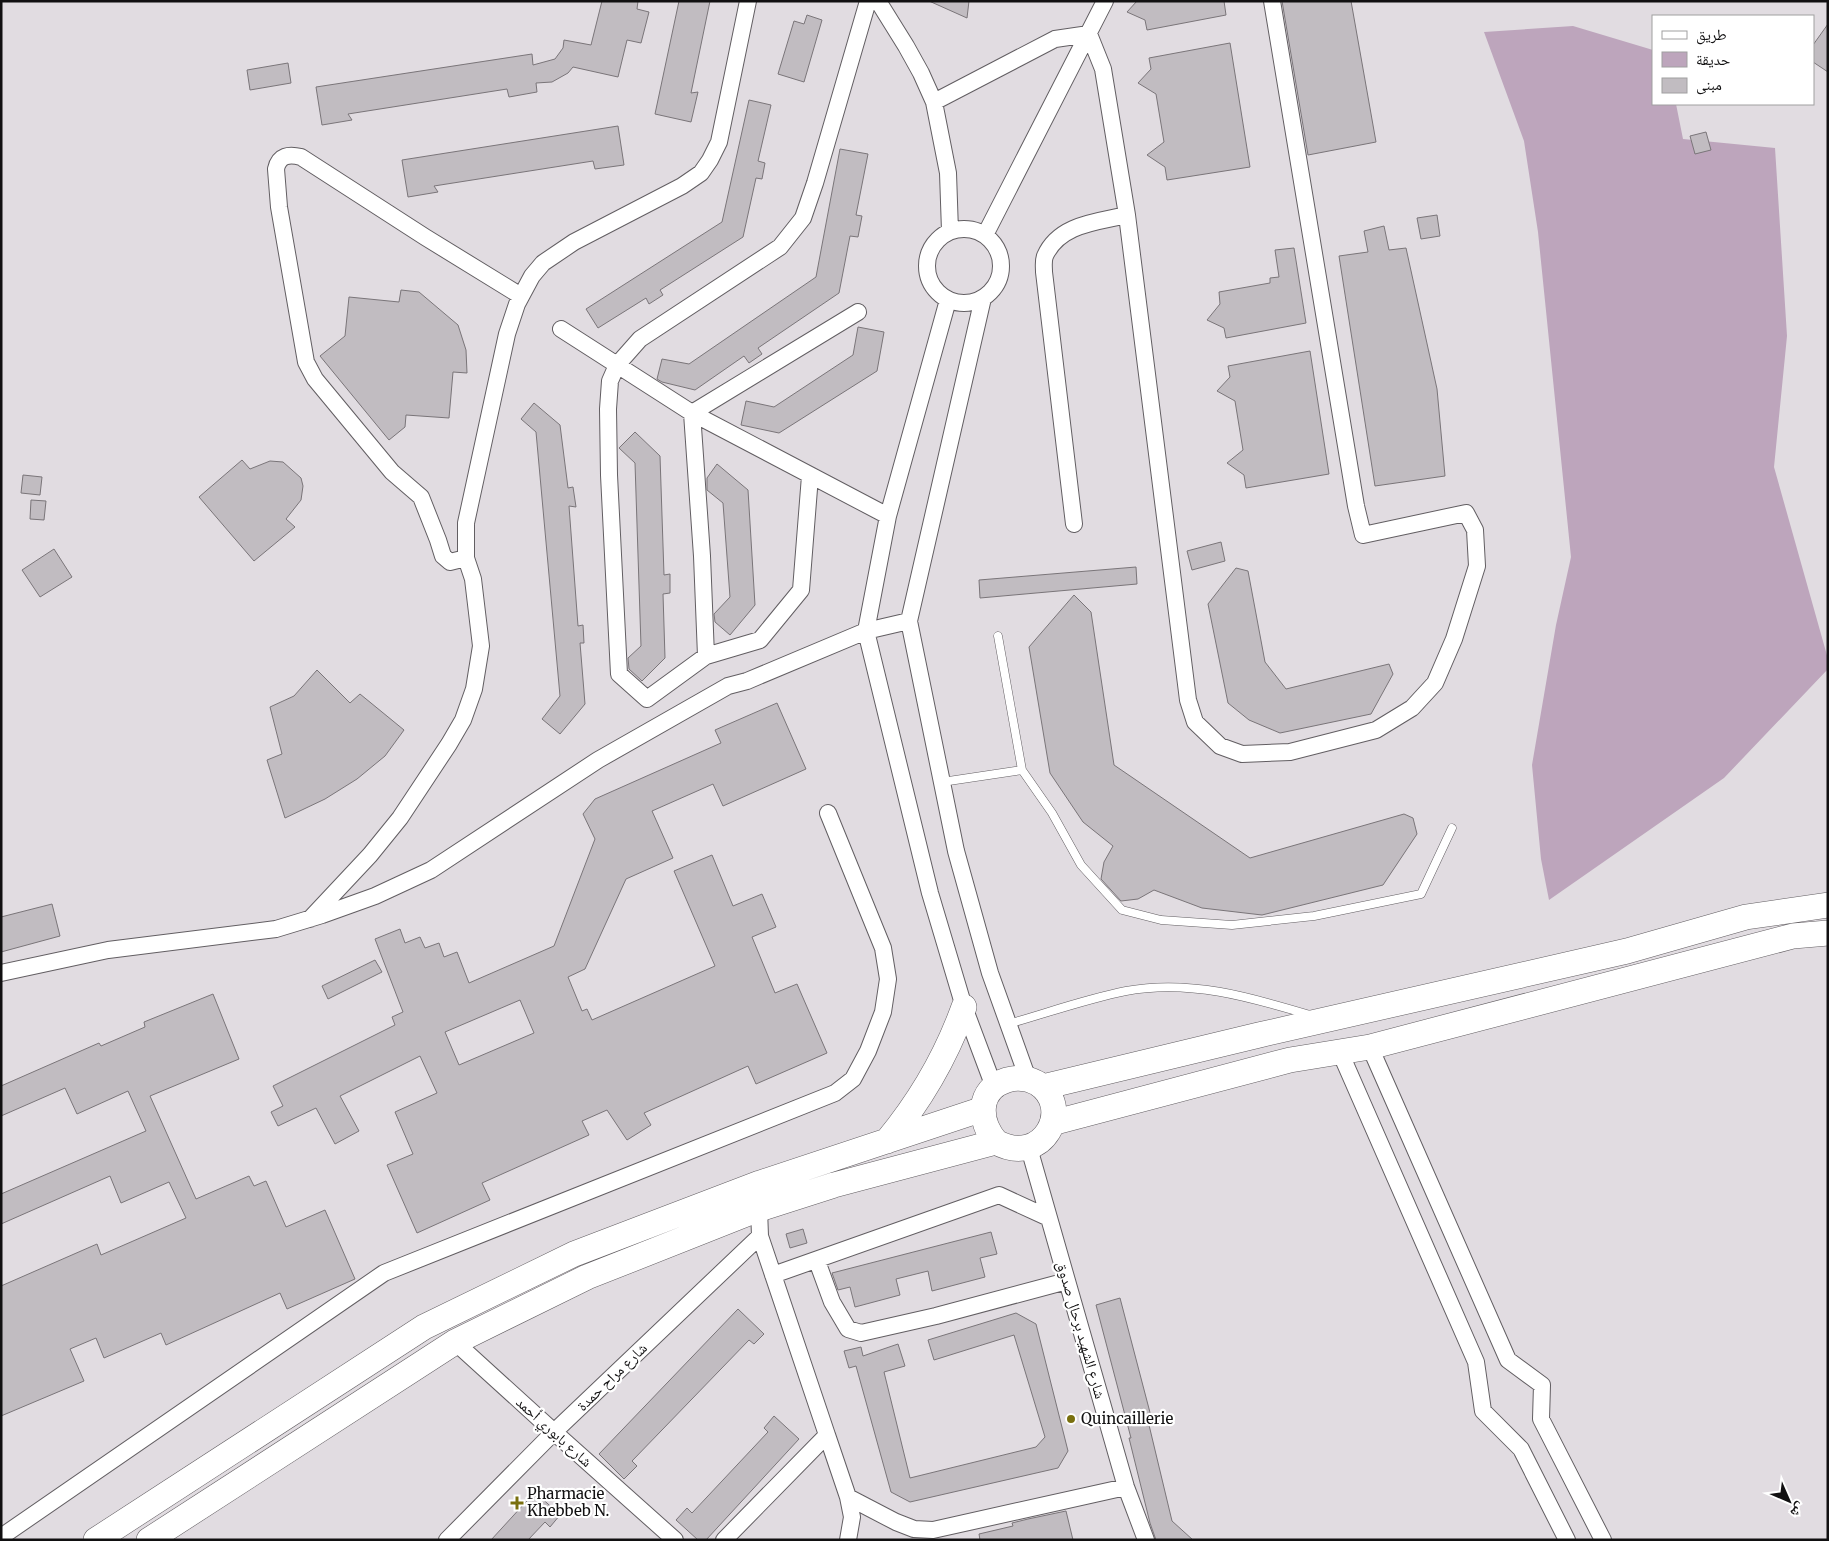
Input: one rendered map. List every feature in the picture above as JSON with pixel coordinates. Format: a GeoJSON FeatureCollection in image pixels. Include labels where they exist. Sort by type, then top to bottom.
{"type":"FeatureCollection","features":[{"type":"Feature","properties":{"kind":"main road"},"geometry":{"type":"LineString","coordinates":[[1035,1083],[1327,1020],[1627,951],[1746,918],[1828,905]]}},
{"type":"Feature","properties":{"kind":"main road"},"geometry":{"type":"LineString","coordinates":[[1052,1124],[1290,1060],[1370,1047],[1793,936],[1828,933]]}},
{"type":"Feature","properties":{"kind":"main road"},"geometry":{"type":"LineString","coordinates":[[887,1141],[904,1121],[933,1078],[964,1007]]}},
{"type":"Feature","properties":{"kind":"main road"},"geometry":{"type":"LineString","coordinates":[[1016,1078],[1035,1083],[1049,1095],[1053,1104],[1052,1124],[1043,1138],[1029,1148],[1012,1148],[996,1142],[988,1132],[983,1121],[983,1109],[987,1097],[994,1087],[1004,1081],[1016,1078]]}},
{"type":"Feature","properties":{"kind":"main road"},"geometry":{"type":"LineString","coordinates":[[96,1540],[424,1327],[574,1254],[760,1183],[983,1109]]}},
{"type":"Feature","properties":{"kind":"main road"},"geometry":{"type":"LineString","coordinates":[[148,1540],[455,1342],[587,1277],[759,1209],[834,1185],[996,1142]]}},
{"type":"Feature","properties":{"kind":"street"},"geometry":{"type":"LineString","coordinates":[[310,919],[370,855],[400,818],[463,720],[474,689],[481,646],[473,579],[466,558],[466,523],[506,334],[521,296],[532,276],[543,263],[574,242],[682,186],[701,173],[719,142],[748,1]]}},
{"type":"Feature","properties":{"kind":"street"},"geometry":{"type":"LineString","coordinates":[[810,476],[801,590],[760,640],[706,656],[647,699],[619,674],[609,475],[608,409],[610,381],[617,364],[640,339],[780,247],[803,218],[868,1]]}},
{"type":"Feature","properties":{"kind":"street"},"geometry":{"type":"LineString","coordinates":[[878,1],[914,59],[934,102],[948,174],[950,231]]}},
{"type":"Feature","properties":{"kind":"street"},"geometry":{"type":"LineString","coordinates":[[985,235],[1105,1]]}},
{"type":"Feature","properties":{"kind":"street"},"geometry":{"type":"LineString","coordinates":[[1089,34],[1103,69],[1127,215],[1188,700],[1195,722],[1220,746],[1242,754],[1290,752],[1376,730],[1412,708],[1435,683],[1454,639],[1477,566],[1475,530],[1466,513],[1363,535],[1356,506],[1272,1]]}},
{"type":"Feature","properties":{"kind":"street"},"geometry":{"type":"LineString","coordinates":[[934,102],[1055,39],[1089,34]]}},
{"type":"Feature","properties":{"kind":"street"},"geometry":{"type":"LineString","coordinates":[[466,558],[450,562],[443,556],[421,496],[392,472],[315,379],[306,362],[279,207],[277,163],[283,157],[291,154],[301,157],[521,296]]}},
{"type":"Feature","properties":{"kind":"street"},"geometry":{"type":"LineString","coordinates":[[1074,524],[1044,272],[1044,258],[1056,240],[1076,227],[1127,215]]}},
{"type":"Feature","properties":{"kind":"street"},"geometry":{"type":"LineString","coordinates":[[962,228],[974,230],[985,235],[994,244],[1000,255],[1001,267],[996,285],[983,298],[972,303],[959,304],[948,300],[938,293],[930,283],[926,271],[927,259],[931,248],[939,238],[950,231],[962,228]]}},
{"type":"Feature","properties":{"kind":"street"},"geometry":{"type":"LineString","coordinates":[[983,298],[909,621],[959,861],[990,973],[1008,1024],[1035,1083]]}},
{"type":"Feature","properties":{"kind":"street"},"geometry":{"type":"LineString","coordinates":[[948,300],[888,516],[866,631],[930,893],[964,1007],[994,1087]]}},
{"type":"Feature","properties":{"kind":"street"},"geometry":{"type":"LineString","coordinates":[[692,413],[858,312]]}},
{"type":"Feature","properties":{"kind":"street"},"geometry":{"type":"LineString","coordinates":[[561,329],[692,413],[888,516]]}},
{"type":"Feature","properties":{"kind":"street"},"geometry":{"type":"LineString","coordinates":[[692,413],[702,556],[706,656]]}},
{"type":"Feature","properties":{"kind":"street"},"geometry":{"type":"LineString","coordinates":[[1,973],[108,950],[276,929],[376,896],[431,870],[598,760],[728,686],[747,681],[866,631],[909,621]]}},
{"type":"Feature","properties":{"kind":"street"},"geometry":{"type":"LineString","coordinates":[[1,1537],[384,1273],[835,1093],[853,1079],[868,1051],[883,1012],[888,979],[883,948],[828,813]]}},
{"type":"Feature","properties":{"kind":"street"},"geometry":{"type":"LineString","coordinates":[[1370,1047],[1508,1360],[1542,1385],[1541,1419],[1603,1540]]}},
{"type":"Feature","properties":{"kind":"street"},"geometry":{"type":"LineString","coordinates":[[1340,1052],[1476,1362],[1483,1411],[1521,1449],[1567,1540]]}},
{"type":"Feature","properties":{"kind":"street","name":"شارع الشهيد برحال صدوق"},"geometry":{"type":"LineString","coordinates":[[1029,1148],[1126,1487],[1146,1540]]}},
{"type":"Feature","properties":{"kind":"street"},"geometry":{"type":"LineString","coordinates":[[773,1275],[999,1195],[1049,1218]]}},
{"type":"Feature","properties":{"kind":"street"},"geometry":{"type":"LineString","coordinates":[[759,1209],[760,1236],[848,1497],[852,1517],[848,1540]]}},
{"type":"Feature","properties":{"kind":"street","name":"شارع مراح حمدة"},"geometry":{"type":"LineString","coordinates":[[447,1540],[554,1432],[760,1236]]}},
{"type":"Feature","properties":{"kind":"street"},"geometry":{"type":"LineString","coordinates":[[817,1261],[832,1302],[848,1330],[860,1333],[936,1316],[1067,1281]]}},
{"type":"Feature","properties":{"kind":"street","name":"شارع بابوري أحمد"},"geometry":{"type":"LineString","coordinates":[[455,1342],[676,1540]]}},
{"type":"Feature","properties":{"kind":"street"},"geometry":{"type":"LineString","coordinates":[[724,1540],[827,1435]]}},
{"type":"Feature","properties":{"kind":"street"},"geometry":{"type":"LineString","coordinates":[[848,1497],[896,1522],[914,1529],[933,1530],[1126,1487]]}},
{"type":"Feature","properties":{"kind":"lane"},"geometry":{"type":"LineString","coordinates":[[998,636],[1022,770],[1052,813],[1081,864],[1122,910],[1161,920],[1232,925],[1314,916],[1421,894],[1452,828]]}},
{"type":"Feature","properties":{"kind":"lane"},"geometry":{"type":"LineString","coordinates":[[942,782],[1022,770]]}},
{"type":"Feature","properties":{"kind":"lane"},"geometry":{"type":"LineString","coordinates":[[1008,1024],[1127,991],[1162,987],[1207,989],[1246,996],[1327,1020]]}},
{"type":"Feature","properties":{"kind":"green space"},"geometry":{"type":"Polygon","coordinates":[[[1573,26],[1652,50],[1652,105],[1676,105],[1683,139],[1775,148],[1787,336],[1774,467],[1828,659],[1828,669],[1724,778],[1549,900],[1541,859],[1532,765],[1556,625],[1571,557],[1538,232],[1524,141],[1484,32],[1573,26]]]}},
{"type":"Feature","properties":{"kind":"building"},"geometry":{"type":"Polygon","coordinates":[[[602,1],[638,1],[637,9],[649,12],[641,43],[627,40],[618,77],[573,67],[568,73],[552,82],[536,83],[537,92],[509,97],[507,89],[348,114],[352,120],[322,125],[316,87],[532,54],[533,65],[555,59],[563,48],[564,40],[591,45],[602,1]]]}},
{"type":"Feature","properties":{"kind":"building"},"geometry":{"type":"Polygon","coordinates":[[[679,1],[710,1],[691,93],[698,92],[691,122],[655,114],[679,1]]]}},
{"type":"Feature","properties":{"kind":"building"},"geometry":{"type":"Polygon","coordinates":[[[929,1],[969,1],[967,18],[929,1]]]}},
{"type":"Feature","properties":{"kind":"building"},"geometry":{"type":"Polygon","coordinates":[[[1137,1],[1224,1],[1226,15],[1147,30],[1145,20],[1127,12],[1137,1]]]}},
{"type":"Feature","properties":{"kind":"building"},"geometry":{"type":"Polygon","coordinates":[[[1282,1],[1351,1],[1376,142],[1308,155],[1282,1]]]}},
{"type":"Feature","properties":{"kind":"building"},"geometry":{"type":"Polygon","coordinates":[[[807,15],[822,20],[804,82],[778,74],[794,21],[804,24],[807,15]]]}},
{"type":"Feature","properties":{"kind":"building"},"geometry":{"type":"Polygon","coordinates":[[[1828,24],[1828,72],[1814,63],[1814,44],[1828,24]]]}},
{"type":"Feature","properties":{"kind":"building"},"geometry":{"type":"Polygon","coordinates":[[[1230,43],[1250,167],[1167,180],[1165,167],[1147,155],[1164,142],[1156,94],[1138,83],[1151,69],[1149,58],[1230,43]]]}},
{"type":"Feature","properties":{"kind":"building"},"geometry":{"type":"Polygon","coordinates":[[[288,63],[291,83],[250,90],[247,70],[288,63]]]}},
{"type":"Feature","properties":{"kind":"building"},"geometry":{"type":"Polygon","coordinates":[[[749,100],[771,105],[758,161],[765,163],[762,179],[756,178],[743,237],[660,290],[663,295],[649,304],[646,298],[598,328],[586,309],[722,222],[749,100]]]}},
{"type":"Feature","properties":{"kind":"building"},"geometry":{"type":"Polygon","coordinates":[[[618,126],[624,165],[595,169],[593,161],[434,186],[438,192],[408,197],[402,160],[618,126]]]}},
{"type":"Feature","properties":{"kind":"building"},"geometry":{"type":"Polygon","coordinates":[[[1706,132],[1711,150],[1695,154],[1690,136],[1706,132]]]}},
{"type":"Feature","properties":{"kind":"building"},"geometry":{"type":"Polygon","coordinates":[[[840,149],[868,154],[856,215],[862,216],[858,237],[850,236],[839,293],[758,348],[762,354],[749,363],[744,356],[695,390],[657,379],[662,359],[689,364],[816,277],[840,149]]]}},
{"type":"Feature","properties":{"kind":"building"},"geometry":{"type":"Polygon","coordinates":[[[1437,215],[1440,236],[1421,239],[1417,218],[1437,215]]]}},
{"type":"Feature","properties":{"kind":"building"},"geometry":{"type":"Polygon","coordinates":[[[1384,226],[1389,250],[1406,248],[1437,389],[1445,476],[1375,486],[1339,256],[1368,252],[1364,231],[1384,226]]]}},
{"type":"Feature","properties":{"kind":"building"},"geometry":{"type":"Polygon","coordinates":[[[1294,248],[1306,323],[1226,338],[1224,328],[1207,320],[1220,304],[1219,292],[1270,283],[1270,278],[1279,277],[1275,250],[1294,248]]]}},
{"type":"Feature","properties":{"kind":"building"},"geometry":{"type":"Polygon","coordinates":[[[401,290],[419,292],[458,325],[466,350],[467,373],[453,372],[449,418],[406,415],[405,427],[389,440],[320,356],[345,336],[349,297],[399,302],[401,290]]]}},
{"type":"Feature","properties":{"kind":"building"},"geometry":{"type":"Polygon","coordinates":[[[858,327],[884,332],[877,371],[779,433],[741,425],[746,401],[774,407],[853,355],[858,327]]]}},
{"type":"Feature","properties":{"kind":"building"},"geometry":{"type":"Polygon","coordinates":[[[1310,351],[1329,474],[1246,488],[1244,475],[1227,463],[1243,450],[1235,401],[1217,391],[1230,377],[1228,366],[1310,351]]]}},
{"type":"Feature","properties":{"kind":"building"},"geometry":{"type":"Polygon","coordinates":[[[534,403],[560,425],[568,488],[573,487],[576,507],[569,506],[578,626],[583,625],[584,643],[580,643],[585,704],[560,734],[542,719],[560,696],[536,432],[521,419],[534,403]]]}},
{"type":"Feature","properties":{"kind":"building"},"geometry":{"type":"Polygon","coordinates":[[[635,432],[660,456],[664,575],[670,574],[670,593],[663,594],[665,658],[642,681],[629,669],[628,658],[641,646],[635,463],[619,448],[635,432]]]}},
{"type":"Feature","properties":{"kind":"building"},"geometry":{"type":"Polygon","coordinates":[[[242,460],[250,469],[270,461],[283,462],[301,478],[303,486],[301,500],[286,519],[295,527],[254,561],[199,497],[242,460]]]}},
{"type":"Feature","properties":{"kind":"building"},"geometry":{"type":"Polygon","coordinates":[[[717,464],[748,490],[755,605],[730,635],[715,622],[714,614],[730,597],[723,503],[707,490],[707,478],[717,464]]]}},
{"type":"Feature","properties":{"kind":"building"},"geometry":{"type":"Polygon","coordinates":[[[23,475],[42,477],[40,495],[21,493],[23,475]]]}},
{"type":"Feature","properties":{"kind":"building"},"geometry":{"type":"Polygon","coordinates":[[[31,500],[46,501],[44,520],[30,519],[31,500]]]}},
{"type":"Feature","properties":{"kind":"building"},"geometry":{"type":"Polygon","coordinates":[[[1221,542],[1225,561],[1192,570],[1187,551],[1221,542]]]}},
{"type":"Feature","properties":{"kind":"building"},"geometry":{"type":"Polygon","coordinates":[[[54,549],[72,577],[40,597],[22,570],[54,549]]]}},
{"type":"Feature","properties":{"kind":"building"},"geometry":{"type":"Polygon","coordinates":[[[1136,567],[1137,584],[980,598],[979,580],[1136,567]]]}},
{"type":"Feature","properties":{"kind":"building"},"geometry":{"type":"Polygon","coordinates":[[[1236,568],[1248,571],[1265,662],[1286,689],[1389,664],[1393,674],[1371,714],[1280,733],[1249,720],[1228,703],[1208,604],[1236,568]]]}},
{"type":"Feature","properties":{"kind":"building"},"geometry":{"type":"Polygon","coordinates":[[[1074,595],[1091,612],[1114,765],[1250,858],[1404,814],[1413,818],[1417,834],[1383,885],[1262,915],[1202,908],[1154,890],[1138,899],[1121,901],[1101,879],[1104,862],[1113,846],[1083,822],[1050,773],[1029,647],[1074,595]]]}},
{"type":"Feature","properties":{"kind":"building"},"geometry":{"type":"Polygon","coordinates":[[[317,670],[350,703],[360,694],[404,730],[385,756],[357,779],[325,799],[285,818],[267,760],[282,754],[270,707],[294,696],[317,670]]]}},
{"type":"Feature","properties":{"kind":"building"},"geometry":{"type":"Polygon","coordinates":[[[777,703],[806,769],[723,806],[713,784],[652,811],[673,858],[626,879],[585,969],[568,977],[582,1011],[587,1009],[592,1020],[715,966],[674,871],[712,855],[733,906],[762,894],[776,927],[752,937],[775,993],[797,984],[827,1053],[756,1084],[748,1066],[644,1113],[651,1125],[627,1140],[607,1110],[582,1121],[589,1135],[482,1183],[490,1200],[417,1233],[387,1165],[413,1154],[395,1112],[437,1093],[420,1056],[340,1096],[359,1131],[335,1144],[316,1108],[278,1126],[271,1112],[283,1106],[273,1086],[395,1025],[392,1017],[403,1012],[375,939],[400,929],[405,943],[420,937],[425,948],[439,943],[444,957],[457,952],[469,983],[554,946],[595,839],[583,814],[595,799],[721,743],[715,730],[777,703]],[[520,1000],[445,1032],[459,1065],[534,1033],[520,1000]]]}},
{"type":"Feature","properties":{"kind":"building"},"geometry":{"type":"Polygon","coordinates":[[[52,904],[60,936],[1,952],[1,917],[52,904]]]}},
{"type":"Feature","properties":{"kind":"building"},"geometry":{"type":"Polygon","coordinates":[[[375,960],[382,972],[328,999],[322,986],[375,960]]]}},
{"type":"Feature","properties":{"kind":"building"},"geometry":{"type":"Polygon","coordinates":[[[213,994],[239,1059],[150,1096],[196,1199],[249,1176],[254,1186],[266,1181],[286,1227],[325,1210],[355,1279],[287,1309],[280,1293],[166,1345],[161,1333],[104,1358],[96,1338],[70,1349],[84,1381],[1,1416],[1,1286],[97,1244],[101,1255],[186,1218],[169,1182],[121,1203],[110,1176],[1,1224],[1,1194],[146,1131],[128,1091],[77,1114],[65,1088],[1,1116],[1,1086],[99,1043],[101,1046],[145,1027],[144,1022],[213,994]]]}},
{"type":"Feature","properties":{"kind":"building"},"geometry":{"type":"Polygon","coordinates":[[[803,1229],[807,1243],[790,1248],[786,1234],[803,1229]]]}},
{"type":"Feature","properties":{"kind":"building"},"geometry":{"type":"Polygon","coordinates":[[[991,1232],[997,1254],[980,1258],[985,1277],[932,1291],[928,1271],[896,1279],[900,1295],[855,1307],[850,1287],[838,1290],[832,1273],[991,1232]]]}},
{"type":"Feature","properties":{"kind":"building"},"geometry":{"type":"Polygon","coordinates":[[[1120,1298],[1153,1424],[1149,1425],[1172,1521],[1193,1540],[1156,1540],[1150,1523],[1129,1438],[1131,1438],[1096,1305],[1120,1298]]]}},
{"type":"Feature","properties":{"kind":"building"},"geometry":{"type":"Polygon","coordinates":[[[738,1309],[764,1334],[754,1344],[749,1340],[632,1461],[637,1466],[624,1479],[599,1454],[738,1309]]]}},
{"type":"Feature","properties":{"kind":"building"},"geometry":{"type":"Polygon","coordinates":[[[1016,1313],[1036,1324],[1068,1451],[1058,1468],[910,1502],[891,1492],[856,1366],[849,1368],[844,1351],[861,1347],[863,1356],[898,1344],[905,1366],[884,1372],[910,1478],[1036,1447],[1045,1437],[1014,1335],[934,1360],[928,1340],[1016,1313]]]}},
{"type":"Feature","properties":{"kind":"building"},"geometry":{"type":"Polygon","coordinates":[[[774,1416],[799,1439],[706,1540],[698,1540],[676,1520],[687,1508],[692,1513],[768,1432],[764,1428],[774,1416]]]}},
{"type":"Feature","properties":{"kind":"building"},"geometry":{"type":"Polygon","coordinates":[[[535,1492],[560,1515],[550,1527],[545,1522],[528,1540],[491,1540],[535,1492]]]}},
{"type":"Feature","properties":{"kind":"building"},"geometry":{"type":"Polygon","coordinates":[[[1066,1511],[1073,1540],[980,1540],[979,1534],[1013,1526],[1012,1523],[1066,1511]]]}},
{"type":"Feature","properties":{"kind":"place","name":"Quincaillerie"},"geometry":{"type":"Point","coordinates":[1071,1419]}},
{"type":"Feature","properties":{"kind":"place","name":"Pharmacie Khebbeb N."},"geometry":{"type":"Point","coordinates":[517,1503]}}]}
